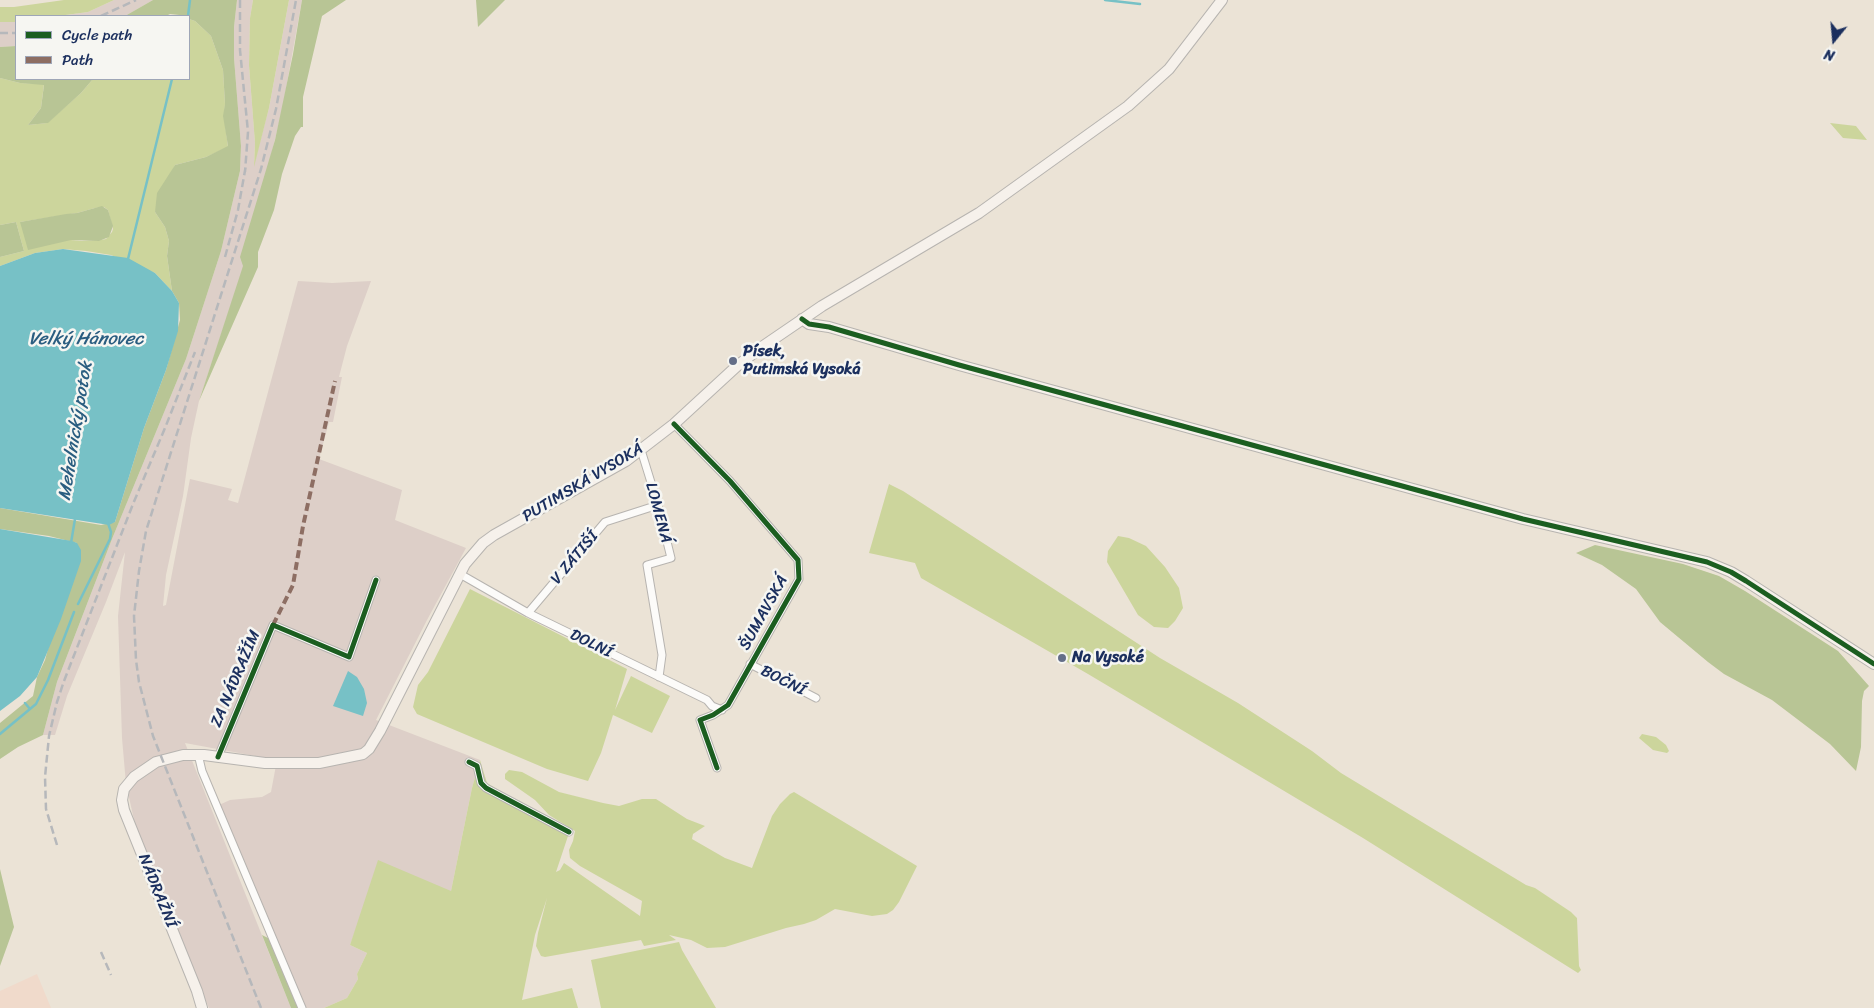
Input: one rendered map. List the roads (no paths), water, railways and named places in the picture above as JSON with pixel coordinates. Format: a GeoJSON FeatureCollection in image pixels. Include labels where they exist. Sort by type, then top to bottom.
{"type":"FeatureCollection","features":[{"type":"Feature","properties":{"kind":"main road","name":"PUTIMSKÁ VYSOKÁ"},"geometry":{"type":"LineString","coordinates":[[460,574],[470,556],[494,535],[626,461],[674,424],[737,366],[759,349],[822,306],[979,213],[1128,106],[1169,69],[1222,0]]}},
{"type":"Feature","properties":{"kind":"main road"},"geometry":{"type":"LineString","coordinates":[[822,306],[829,327]]}},
{"type":"Feature","properties":{"kind":"main road"},"geometry":{"type":"LineString","coordinates":[[802,319],[810,324],[829,327],[960,365],[1504,514],[1707,562],[1746,580],[1874,664]]}},
{"type":"Feature","properties":{"kind":"main road"},"geometry":{"type":"LineString","coordinates":[[198,754],[265,763],[319,763],[355,757],[369,750],[460,574]]}},
{"type":"Feature","properties":{"kind":"main road","name":"NÁDRAŽNÍ"},"geometry":{"type":"LineString","coordinates":[[198,754],[178,756],[156,762],[142,769],[124,789],[122,800],[124,810],[197,991],[202,1008]]}},
{"type":"Feature","properties":{"kind":"street","name":"ŠUMAVSKÁ"},"geometry":{"type":"LineString","coordinates":[[674,424],[730,481],[798,560],[800,579],[728,704],[722,710]]}},
{"type":"Feature","properties":{"kind":"street","name":"LOMENÁ"},"geometry":{"type":"LineString","coordinates":[[641,450],[658,505],[671,558],[647,565],[662,655],[659,677]]}},
{"type":"Feature","properties":{"kind":"street","name":"V ZÁTIŠÍ"},"geometry":{"type":"LineString","coordinates":[[528,613],[605,522],[658,505]]}},
{"type":"Feature","properties":{"kind":"street","name":"DOLNÍ"},"geometry":{"type":"LineString","coordinates":[[460,574],[528,613],[707,700],[712,706],[722,710]]}},
{"type":"Feature","properties":{"kind":"street","name":"ZA NÁDRAŽÍM"},"geometry":{"type":"LineString","coordinates":[[218,756],[273,625],[349,658],[376,580]]}},
{"type":"Feature","properties":{"kind":"street","name":"BOČNÍ"},"geometry":{"type":"LineString","coordinates":[[750,664],[816,698]]}},
{"type":"Feature","properties":{"kind":"street"},"geometry":{"type":"LineString","coordinates":[[717,768],[700,720],[722,710]]}},
{"type":"Feature","properties":{"kind":"street"},"geometry":{"type":"LineString","coordinates":[[198,754],[206,780],[302,1008]]}},
{"type":"Feature","properties":{"kind":"street"},"geometry":{"type":"LineString","coordinates":[[469,762],[477,766],[481,783],[486,788],[569,832]]}},
{"type":"Feature","properties":{"kind":"water","name":"Velký Hánovec"},"geometry":{"type":"Polygon","coordinates":[[[63,249],[128,258],[155,273],[172,291],[179,303],[178,331],[166,370],[144,428],[115,522],[109,525],[0,508],[0,266],[35,253],[63,249]]]}},
{"type":"Feature","properties":{"kind":"water"},"geometry":{"type":"Polygon","coordinates":[[[0,529],[72,541],[77,543],[81,550],[81,561],[61,619],[37,677],[20,696],[0,711],[0,529]]]}},
{"type":"Feature","properties":{"kind":"water"},"geometry":{"type":"Polygon","coordinates":[[[348,671],[357,677],[364,689],[367,703],[363,716],[333,706],[348,671]]]}},
{"type":"Feature","properties":{"kind":"waterway","name":"Mehelnický potok"},"geometry":{"type":"LineString","coordinates":[[188,15],[190,0]]}},
{"type":"Feature","properties":{"kind":"waterway"},"geometry":{"type":"LineString","coordinates":[[1105,0],[1140,4]]}},
{"type":"Feature","properties":{"kind":"waterway","name":"Mehelnický potok"},"geometry":{"type":"LineString","coordinates":[[128,259],[172,80]]}},
{"type":"Feature","properties":{"kind":"waterway","name":"Mehelnický potok"},"geometry":{"type":"LineString","coordinates":[[71,543],[75,519]]}},
{"type":"Feature","properties":{"kind":"waterway"},"geometry":{"type":"LineString","coordinates":[[78,604],[110,539],[111,532],[108,523]]}},
{"type":"Feature","properties":{"kind":"waterway"},"geometry":{"type":"LineString","coordinates":[[0,734],[36,704],[48,680],[74,612]]}},
{"type":"Feature","properties":{"kind":"waterway"},"geometry":{"type":"LineString","coordinates":[[25,703],[30,709]]}},
{"type":"Feature","properties":{"kind":"railway"},"geometry":{"type":"LineString","coordinates":[[103,15],[136,0]]}},
{"type":"Feature","properties":{"kind":"railway"},"geometry":{"type":"LineString","coordinates":[[240,0],[240,50],[248,132],[245,172]]}},
{"type":"Feature","properties":{"kind":"railway"},"geometry":{"type":"LineString","coordinates":[[261,1008],[153,736],[139,682],[134,616],[146,531],[261,169],[276,109],[296,0]]}},
{"type":"Feature","properties":{"kind":"railway"},"geometry":{"type":"LineString","coordinates":[[0,33],[15,33]]}},
{"type":"Feature","properties":{"kind":"railway"},"geometry":{"type":"LineString","coordinates":[[225,257],[238,210],[246,165]]}},
{"type":"Feature","properties":{"kind":"railway"},"geometry":{"type":"LineString","coordinates":[[57,845],[46,809],[45,777],[49,736],[57,702],[133,504],[195,352]]}},
{"type":"Feature","properties":{"kind":"railway"},"geometry":{"type":"LineString","coordinates":[[101,952],[111,975]]}},
{"type":"Feature","properties":{"kind":"place","name":"Písek, Putimská Vysoká"},"geometry":{"type":"Point","coordinates":[733,361]}},
{"type":"Feature","properties":{"kind":"place","name":"Na Vysoké"},"geometry":{"type":"Point","coordinates":[1062,658]}}]}
